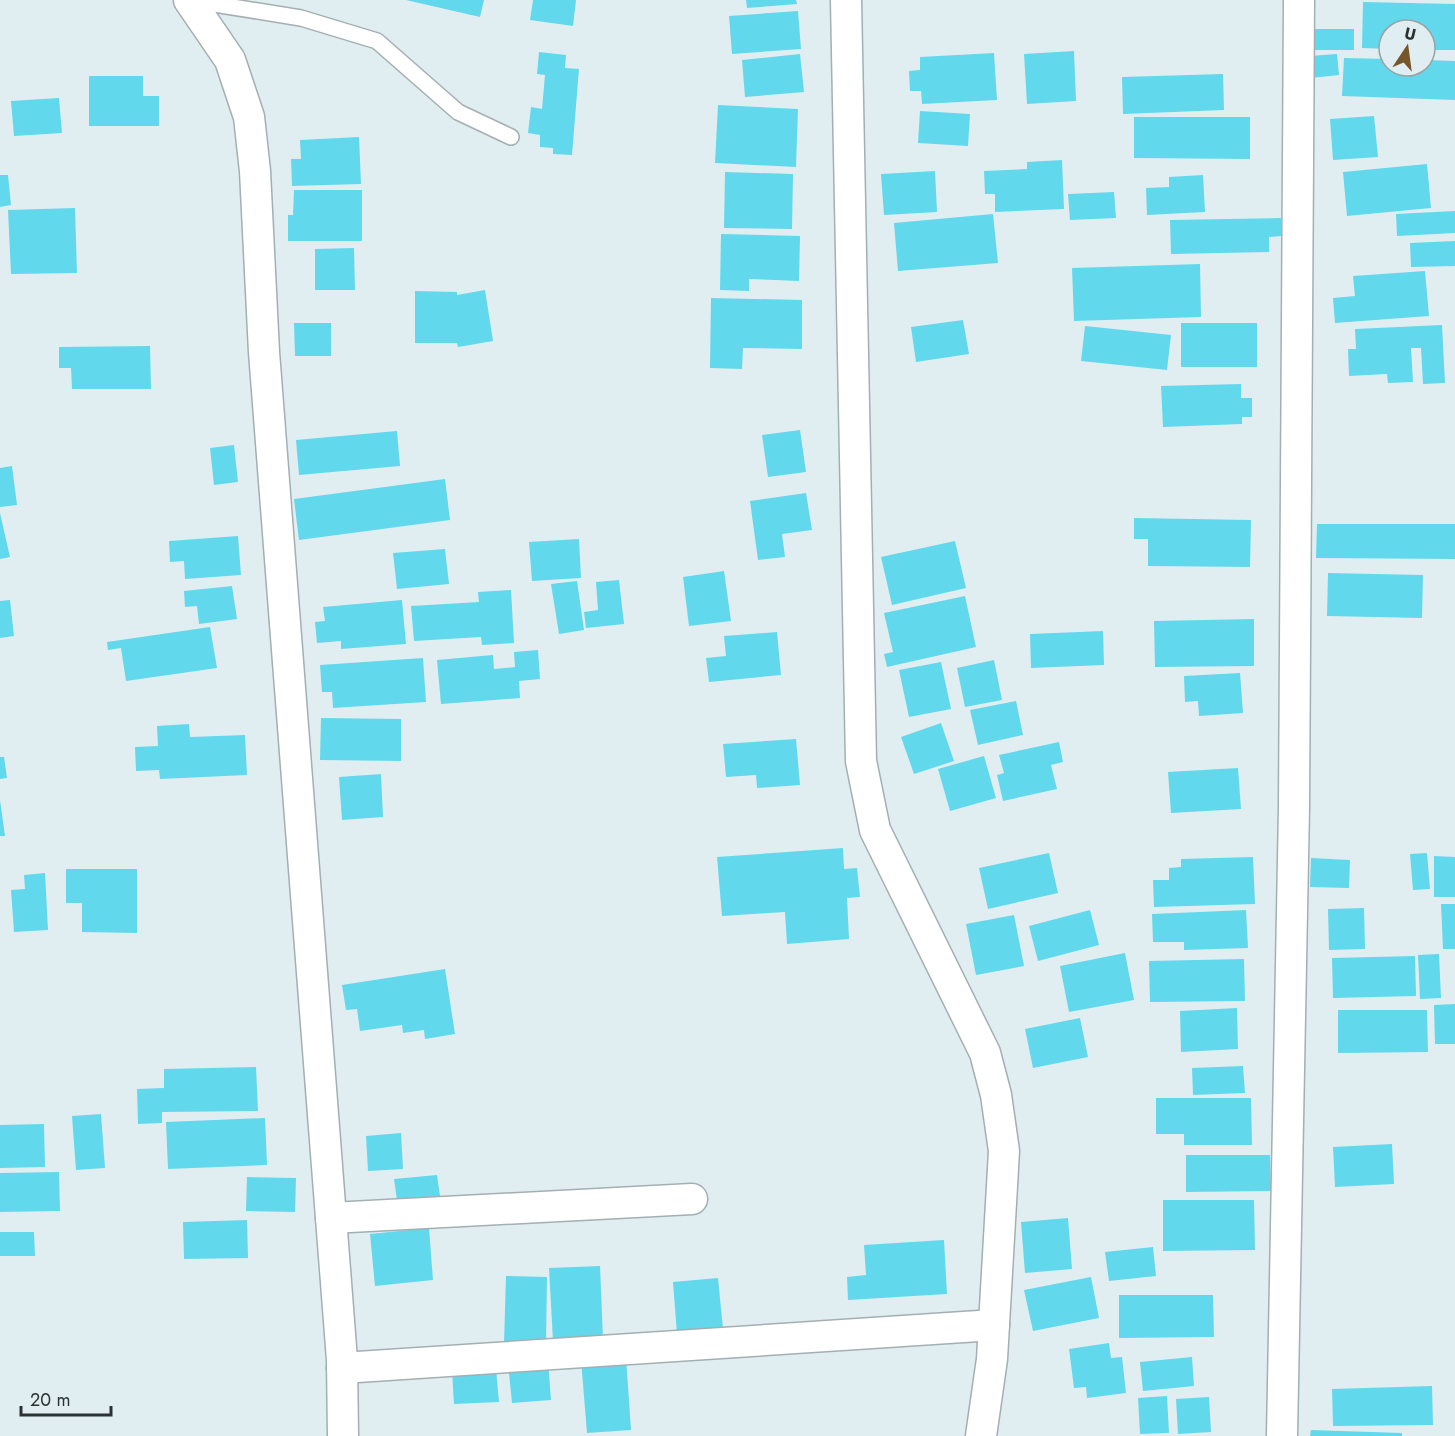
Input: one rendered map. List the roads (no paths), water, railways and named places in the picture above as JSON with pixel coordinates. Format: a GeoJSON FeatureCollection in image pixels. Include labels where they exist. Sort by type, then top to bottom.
{"type":"FeatureCollection","features":[{"type":"Feature","properties":{"kind":"street"},"geometry":{"type":"LineString","coordinates":[[189,0],[230,60],[249,117],[342,1368],[343,1436]]}},
{"type":"Feature","properties":{"kind":"street"},"geometry":{"type":"LineString","coordinates":[[846,0],[861,760],[875,830],[985,1053],[996,1095],[1004,1151],[990,1386],[981,1436]]}},
{"type":"Feature","properties":{"kind":"street"},"geometry":{"type":"LineString","coordinates":[[1282,1436],[1294,807],[1299,0]]}},
{"type":"Feature","properties":{"kind":"street"},"geometry":{"type":"LineString","coordinates":[[331,1218],[692,1199]]}},
{"type":"Feature","properties":{"kind":"street"},"geometry":{"type":"LineString","coordinates":[[342,1368],[994,1325]]}},
{"type":"Feature","properties":{"kind":"lane"},"geometry":{"type":"LineString","coordinates":[[189,0],[301,18],[376,41],[458,112],[511,137]]}}]}
